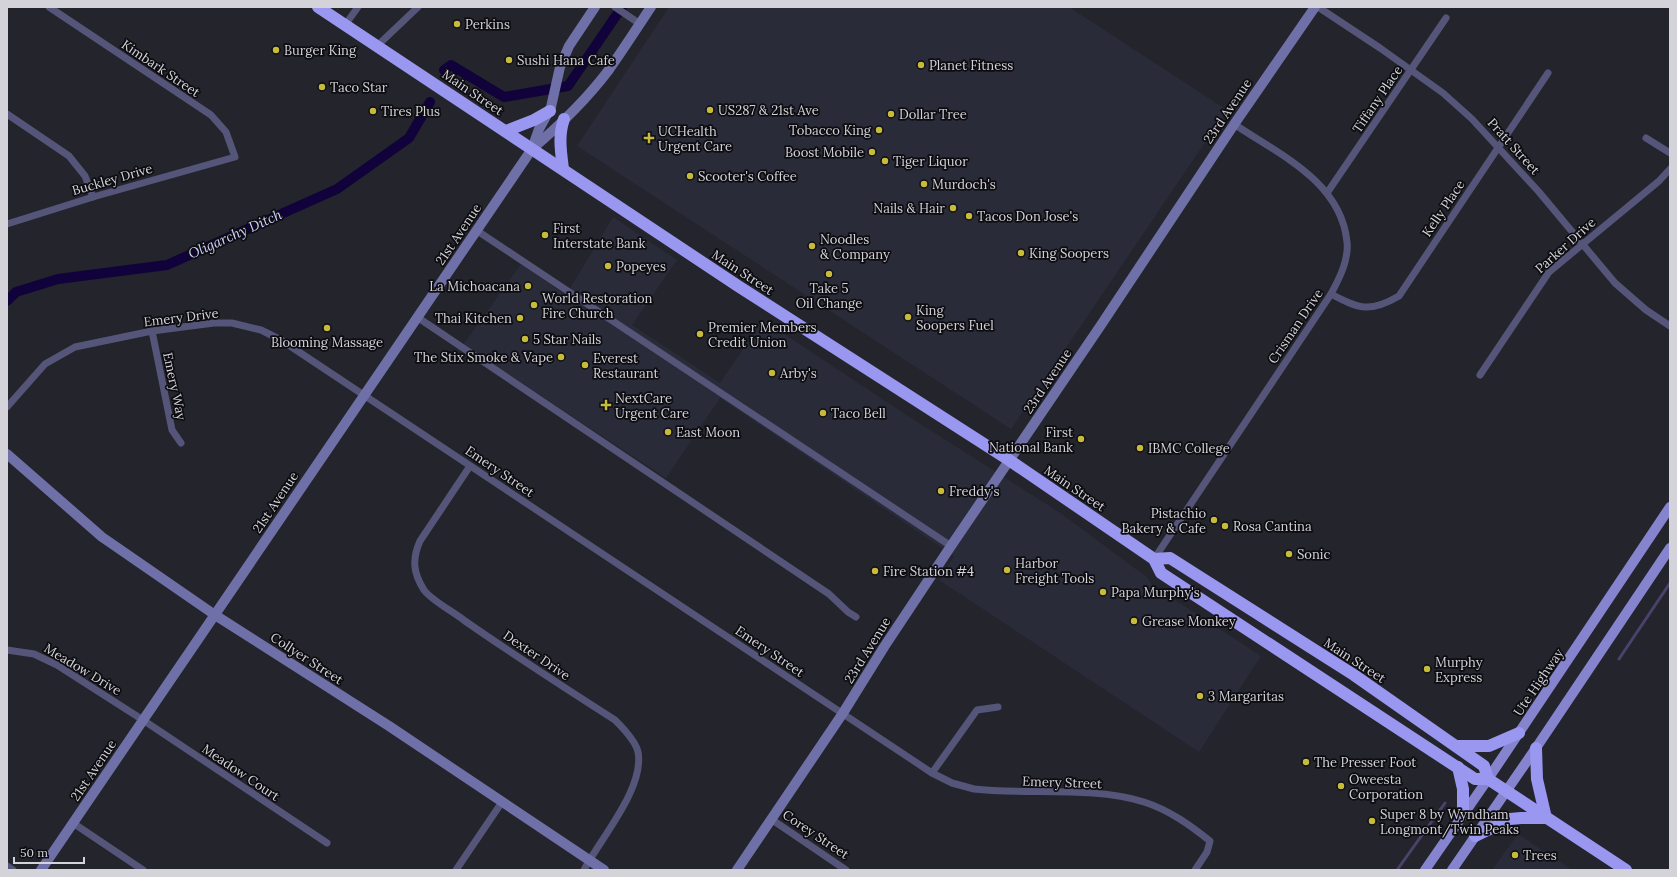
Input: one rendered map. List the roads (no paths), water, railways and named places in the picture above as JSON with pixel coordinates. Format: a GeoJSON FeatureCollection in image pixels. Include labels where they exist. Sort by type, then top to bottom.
{"type":"FeatureCollection","features":[{"type":"Feature","properties":{"kind":"highway","name":"Main Street"},"geometry":{"type":"LineString","coordinates":[[318,7],[738,286],[1009,460],[1154,558],[1161,573],[1475,779],[1488,779],[1626,870]]}},
{"type":"Feature","properties":{"kind":"highway"},"geometry":{"type":"LineString","coordinates":[[506,131],[534,120],[550,111]]}},
{"type":"Feature","properties":{"kind":"highway"},"geometry":{"type":"LineString","coordinates":[[563,169],[560,128],[564,119]]}},
{"type":"Feature","properties":{"kind":"highway","name":"Main Street"},"geometry":{"type":"LineString","coordinates":[[1154,558],[1170,558],[1354,676],[1484,766],[1488,779]]}},
{"type":"Feature","properties":{"kind":"highway"},"geometry":{"type":"LineString","coordinates":[[1456,746],[1489,746],[1519,733]]}},
{"type":"Feature","properties":{"kind":"highway"},"geometry":{"type":"LineString","coordinates":[[1475,836],[1510,819],[1546,818],[1537,779],[1536,748]]}},
{"type":"Feature","properties":{"kind":"highway"},"geometry":{"type":"LineString","coordinates":[[1458,767],[1462,788],[1463,814]]}},
{"type":"Feature","properties":{"kind":"main road","name":"Ute Highway"},"geometry":{"type":"LineString","coordinates":[[1425,870],[1488,779],[1670,507]]}},
{"type":"Feature","properties":{"kind":"main road"},"geometry":{"type":"LineString","coordinates":[[1452,870],[1670,548]]}},
{"type":"Feature","properties":{"kind":"street","name":"Kimbark Street"},"geometry":{"type":"LineString","coordinates":[[49,7],[211,115],[226,132],[235,157],[225,160]]}},
{"type":"Feature","properties":{"kind":"street"},"geometry":{"type":"LineString","coordinates":[[345,25],[358,7]]}},
{"type":"Feature","properties":{"kind":"street"},"geometry":{"type":"LineString","coordinates":[[377,46],[418,7]]}},
{"type":"Feature","properties":{"kind":"street","name":"21st Avenue"},"geometry":{"type":"LineString","coordinates":[[532,149],[539,129],[550,111],[557,80],[569,46],[595,7]]}},
{"type":"Feature","properties":{"kind":"street"},"geometry":{"type":"LineString","coordinates":[[615,7],[640,24]]}},
{"type":"Feature","properties":{"kind":"street","name":"21st Avenue"},"geometry":{"type":"LineString","coordinates":[[41,870],[532,149],[591,91],[607,71],[651,7]]}},
{"type":"Feature","properties":{"kind":"street","name":"Pratt Street"},"geometry":{"type":"LineString","coordinates":[[1316,7],[1411,70],[1461,108],[1499,147],[1539,192],[1620,289],[1646,310],[1670,326]]}},
{"type":"Feature","properties":{"kind":"street","name":"23rd Avenue"},"geometry":{"type":"LineString","coordinates":[[737,870],[843,713],[884,647],[951,546],[1234,124],[1316,7]]}},
{"type":"Feature","properties":{"kind":"street","name":"Tiffany Place"},"geometry":{"type":"LineString","coordinates":[[1327,193],[1446,18]]}},
{"type":"Feature","properties":{"kind":"street","name":"Kelly Place"},"geometry":{"type":"LineString","coordinates":[[1331,294],[1345,302],[1370,308],[1385,304],[1399,296],[1548,73]]}},
{"type":"Feature","properties":{"kind":"street"},"geometry":{"type":"LineString","coordinates":[[7,114],[69,156],[85,176],[92,197]]}},
{"type":"Feature","properties":{"kind":"street","name":"Crisman Drive"},"geometry":{"type":"LineString","coordinates":[[1154,558],[1331,294],[1341,274],[1347,242],[1342,221],[1327,193],[1312,177],[1234,124]]}},
{"type":"Feature","properties":{"kind":"street"},"geometry":{"type":"LineString","coordinates":[[1646,138],[1670,153]]}},
{"type":"Feature","properties":{"kind":"street","name":"Buckley Drive"},"geometry":{"type":"LineString","coordinates":[[7,224],[92,197],[225,160]]}},
{"type":"Feature","properties":{"kind":"street","name":"Parker Drive"},"geometry":{"type":"LineString","coordinates":[[1480,375],[1548,272],[1659,181],[1670,169]]}},
{"type":"Feature","properties":{"kind":"street"},"geometry":{"type":"LineString","coordinates":[[476,230],[951,546]]}},
{"type":"Feature","properties":{"kind":"street"},"geometry":{"type":"LineString","coordinates":[[417,317],[830,594],[856,618]]}},
{"type":"Feature","properties":{"kind":"street","name":"Emery Drive"},"geometry":{"type":"LineString","coordinates":[[7,408],[45,364],[75,347],[152,331],[214,323],[232,323],[261,330],[281,340],[364,395]]}},
{"type":"Feature","properties":{"kind":"street","name":"Emery Way"},"geometry":{"type":"LineString","coordinates":[[152,331],[172,430],[181,443]]}},
{"type":"Feature","properties":{"kind":"street","name":"Emery Street"},"geometry":{"type":"LineString","coordinates":[[364,395],[932,773],[952,783],[974,789],[1117,796],[1144,802],[1164,810],[1183,821],[1210,841],[1207,852],[1195,870]]}},
{"type":"Feature","properties":{"kind":"street","name":"Collyer Street"},"geometry":{"type":"LineString","coordinates":[[7,454],[102,537],[215,614],[389,726],[604,870]]}},
{"type":"Feature","properties":{"kind":"street","name":"Dexter Drive"},"geometry":{"type":"LineString","coordinates":[[470,466],[420,541],[415,552],[414,564],[416,575],[424,590],[524,661],[615,720],[627,733],[638,752],[638,770],[630,795],[584,870]]}},
{"type":"Feature","properties":{"kind":"street","name":"Meadow Drive"},"geometry":{"type":"LineString","coordinates":[[7,650],[34,654],[57,665],[143,720]]}},
{"type":"Feature","properties":{"kind":"street"},"geometry":{"type":"LineString","coordinates":[[932,773],[977,710],[998,707]]}},
{"type":"Feature","properties":{"kind":"street","name":"Meadow Court"},"geometry":{"type":"LineString","coordinates":[[143,720],[327,843]]}},
{"type":"Feature","properties":{"kind":"street"},"geometry":{"type":"LineString","coordinates":[[456,870],[502,802]]}},
{"type":"Feature","properties":{"kind":"street","name":"Corey Street"},"geometry":{"type":"LineString","coordinates":[[771,819],[846,870]]}},
{"type":"Feature","properties":{"kind":"street"},"geometry":{"type":"LineString","coordinates":[[73,823],[143,870]]}},
{"type":"Feature","properties":{"kind":"street"},"geometry":{"type":"LineString","coordinates":[[7,866],[13,870]]}},
{"type":"Feature","properties":{"kind":"waterway","name":"Oligarchy Ditch"},"geometry":{"type":"LineString","coordinates":[[444,70],[451,65],[504,97],[568,86],[622,7]]}},
{"type":"Feature","properties":{"kind":"waterway","name":"Oligarchy Ditch"},"geometry":{"type":"LineString","coordinates":[[7,301],[16,292],[58,279],[167,265],[337,189],[409,138],[430,102]]}},
{"type":"Feature","properties":{"kind":"waterway"},"geometry":{"type":"LineString","coordinates":[[1619,659],[1670,583]]}},
{"type":"Feature","properties":{"kind":"waterway"},"geometry":{"type":"LineString","coordinates":[[1397,870],[1445,803]]}},
{"type":"Feature","properties":{"kind":"place","name":"Perkins"},"geometry":{"type":"Point","coordinates":[457,24]}},
{"type":"Feature","properties":{"kind":"place","name":"Burger King"},"geometry":{"type":"Point","coordinates":[276,50]}},
{"type":"Feature","properties":{"kind":"place","name":"Sushi Hana Cafe"},"geometry":{"type":"Point","coordinates":[509,60]}},
{"type":"Feature","properties":{"kind":"place","name":"Planet Fitness"},"geometry":{"type":"Point","coordinates":[921,65]}},
{"type":"Feature","properties":{"kind":"place","name":"Taco Star"},"geometry":{"type":"Point","coordinates":[322,87]}},
{"type":"Feature","properties":{"kind":"place","name":"US287 & 21st Ave"},"geometry":{"type":"Point","coordinates":[710,110]}},
{"type":"Feature","properties":{"kind":"place","name":"Tires Plus"},"geometry":{"type":"Point","coordinates":[373,111]}},
{"type":"Feature","properties":{"kind":"place","name":"Dollar Tree"},"geometry":{"type":"Point","coordinates":[891,114]}},
{"type":"Feature","properties":{"kind":"place","name":"Tobacco King"},"geometry":{"type":"Point","coordinates":[879,130]}},
{"type":"Feature","properties":{"kind":"place","name":"UCHealth Urgent Care"},"geometry":{"type":"Point","coordinates":[649,138]}},
{"type":"Feature","properties":{"kind":"place","name":"Boost Mobile"},"geometry":{"type":"Point","coordinates":[872,152]}},
{"type":"Feature","properties":{"kind":"place","name":"Tiger Liquor"},"geometry":{"type":"Point","coordinates":[885,161]}},
{"type":"Feature","properties":{"kind":"place","name":"Scooter's Coffee"},"geometry":{"type":"Point","coordinates":[690,176]}},
{"type":"Feature","properties":{"kind":"place","name":"Murdoch's"},"geometry":{"type":"Point","coordinates":[924,184]}},
{"type":"Feature","properties":{"kind":"place","name":"Nails & Hair"},"geometry":{"type":"Point","coordinates":[953,208]}},
{"type":"Feature","properties":{"kind":"place","name":"Tacos Don Jose's"},"geometry":{"type":"Point","coordinates":[969,216]}},
{"type":"Feature","properties":{"kind":"place","name":"First Interstate Bank"},"geometry":{"type":"Point","coordinates":[545,235]}},
{"type":"Feature","properties":{"kind":"place","name":"Noodles & Company"},"geometry":{"type":"Point","coordinates":[812,246]}},
{"type":"Feature","properties":{"kind":"place","name":"King Soopers"},"geometry":{"type":"Point","coordinates":[1021,253]}},
{"type":"Feature","properties":{"kind":"place","name":"Popeyes"},"geometry":{"type":"Point","coordinates":[608,266]}},
{"type":"Feature","properties":{"kind":"place","name":"Take 5 Oil Change"},"geometry":{"type":"Point","coordinates":[829,274]}},
{"type":"Feature","properties":{"kind":"place","name":"La Michoacana"},"geometry":{"type":"Point","coordinates":[528,286]}},
{"type":"Feature","properties":{"kind":"place","name":"World Restoration Fire Church"},"geometry":{"type":"Point","coordinates":[534,305]}},
{"type":"Feature","properties":{"kind":"place","name":"King Soopers Fuel"},"geometry":{"type":"Point","coordinates":[908,317]}},
{"type":"Feature","properties":{"kind":"place","name":"Thai Kitchen"},"geometry":{"type":"Point","coordinates":[520,318]}},
{"type":"Feature","properties":{"kind":"place","name":"Blooming Massage"},"geometry":{"type":"Point","coordinates":[327,328]}},
{"type":"Feature","properties":{"kind":"place","name":"Premier Members Credit Union"},"geometry":{"type":"Point","coordinates":[700,334]}},
{"type":"Feature","properties":{"kind":"place","name":"5 Star Nails"},"geometry":{"type":"Point","coordinates":[525,339]}},
{"type":"Feature","properties":{"kind":"place","name":"The Stix Smoke & Vape"},"geometry":{"type":"Point","coordinates":[561,357]}},
{"type":"Feature","properties":{"kind":"place","name":"Everest Restaurant"},"geometry":{"type":"Point","coordinates":[585,365]}},
{"type":"Feature","properties":{"kind":"place","name":"Arby's"},"geometry":{"type":"Point","coordinates":[772,373]}},
{"type":"Feature","properties":{"kind":"place","name":"NextCare Urgent Care"},"geometry":{"type":"Point","coordinates":[606,405]}},
{"type":"Feature","properties":{"kind":"place","name":"Taco Bell"},"geometry":{"type":"Point","coordinates":[823,413]}},
{"type":"Feature","properties":{"kind":"place","name":"East Moon"},"geometry":{"type":"Point","coordinates":[668,432]}},
{"type":"Feature","properties":{"kind":"place","name":"First National Bank"},"geometry":{"type":"Point","coordinates":[1081,439]}},
{"type":"Feature","properties":{"kind":"place","name":"IBMC College"},"geometry":{"type":"Point","coordinates":[1140,448]}},
{"type":"Feature","properties":{"kind":"place","name":"Freddy's"},"geometry":{"type":"Point","coordinates":[941,491]}},
{"type":"Feature","properties":{"kind":"place","name":"Pistachio Bakery & Cafe"},"geometry":{"type":"Point","coordinates":[1214,520]}},
{"type":"Feature","properties":{"kind":"place","name":"Rosa Cantina"},"geometry":{"type":"Point","coordinates":[1225,526]}},
{"type":"Feature","properties":{"kind":"place","name":"Sonic"},"geometry":{"type":"Point","coordinates":[1289,554]}},
{"type":"Feature","properties":{"kind":"place","name":"Harbor Freight Tools"},"geometry":{"type":"Point","coordinates":[1007,570]}},
{"type":"Feature","properties":{"kind":"place","name":"Fire Station #4"},"geometry":{"type":"Point","coordinates":[875,571]}},
{"type":"Feature","properties":{"kind":"place","name":"Papa Murphy's"},"geometry":{"type":"Point","coordinates":[1103,592]}},
{"type":"Feature","properties":{"kind":"place","name":"Grease Monkey"},"geometry":{"type":"Point","coordinates":[1134,621]}},
{"type":"Feature","properties":{"kind":"place","name":"Murphy Express"},"geometry":{"type":"Point","coordinates":[1427,669]}},
{"type":"Feature","properties":{"kind":"place","name":"3 Margaritas"},"geometry":{"type":"Point","coordinates":[1200,696]}},
{"type":"Feature","properties":{"kind":"place","name":"The Presser Foot"},"geometry":{"type":"Point","coordinates":[1306,762]}},
{"type":"Feature","properties":{"kind":"place","name":"Oweesta Corporation"},"geometry":{"type":"Point","coordinates":[1341,786]}},
{"type":"Feature","properties":{"kind":"place","name":"Super 8 by Wyndham Longmont/Twin Peaks"},"geometry":{"type":"Point","coordinates":[1372,821]}},
{"type":"Feature","properties":{"kind":"place","name":"Trees"},"geometry":{"type":"Point","coordinates":[1515,855]}}]}
